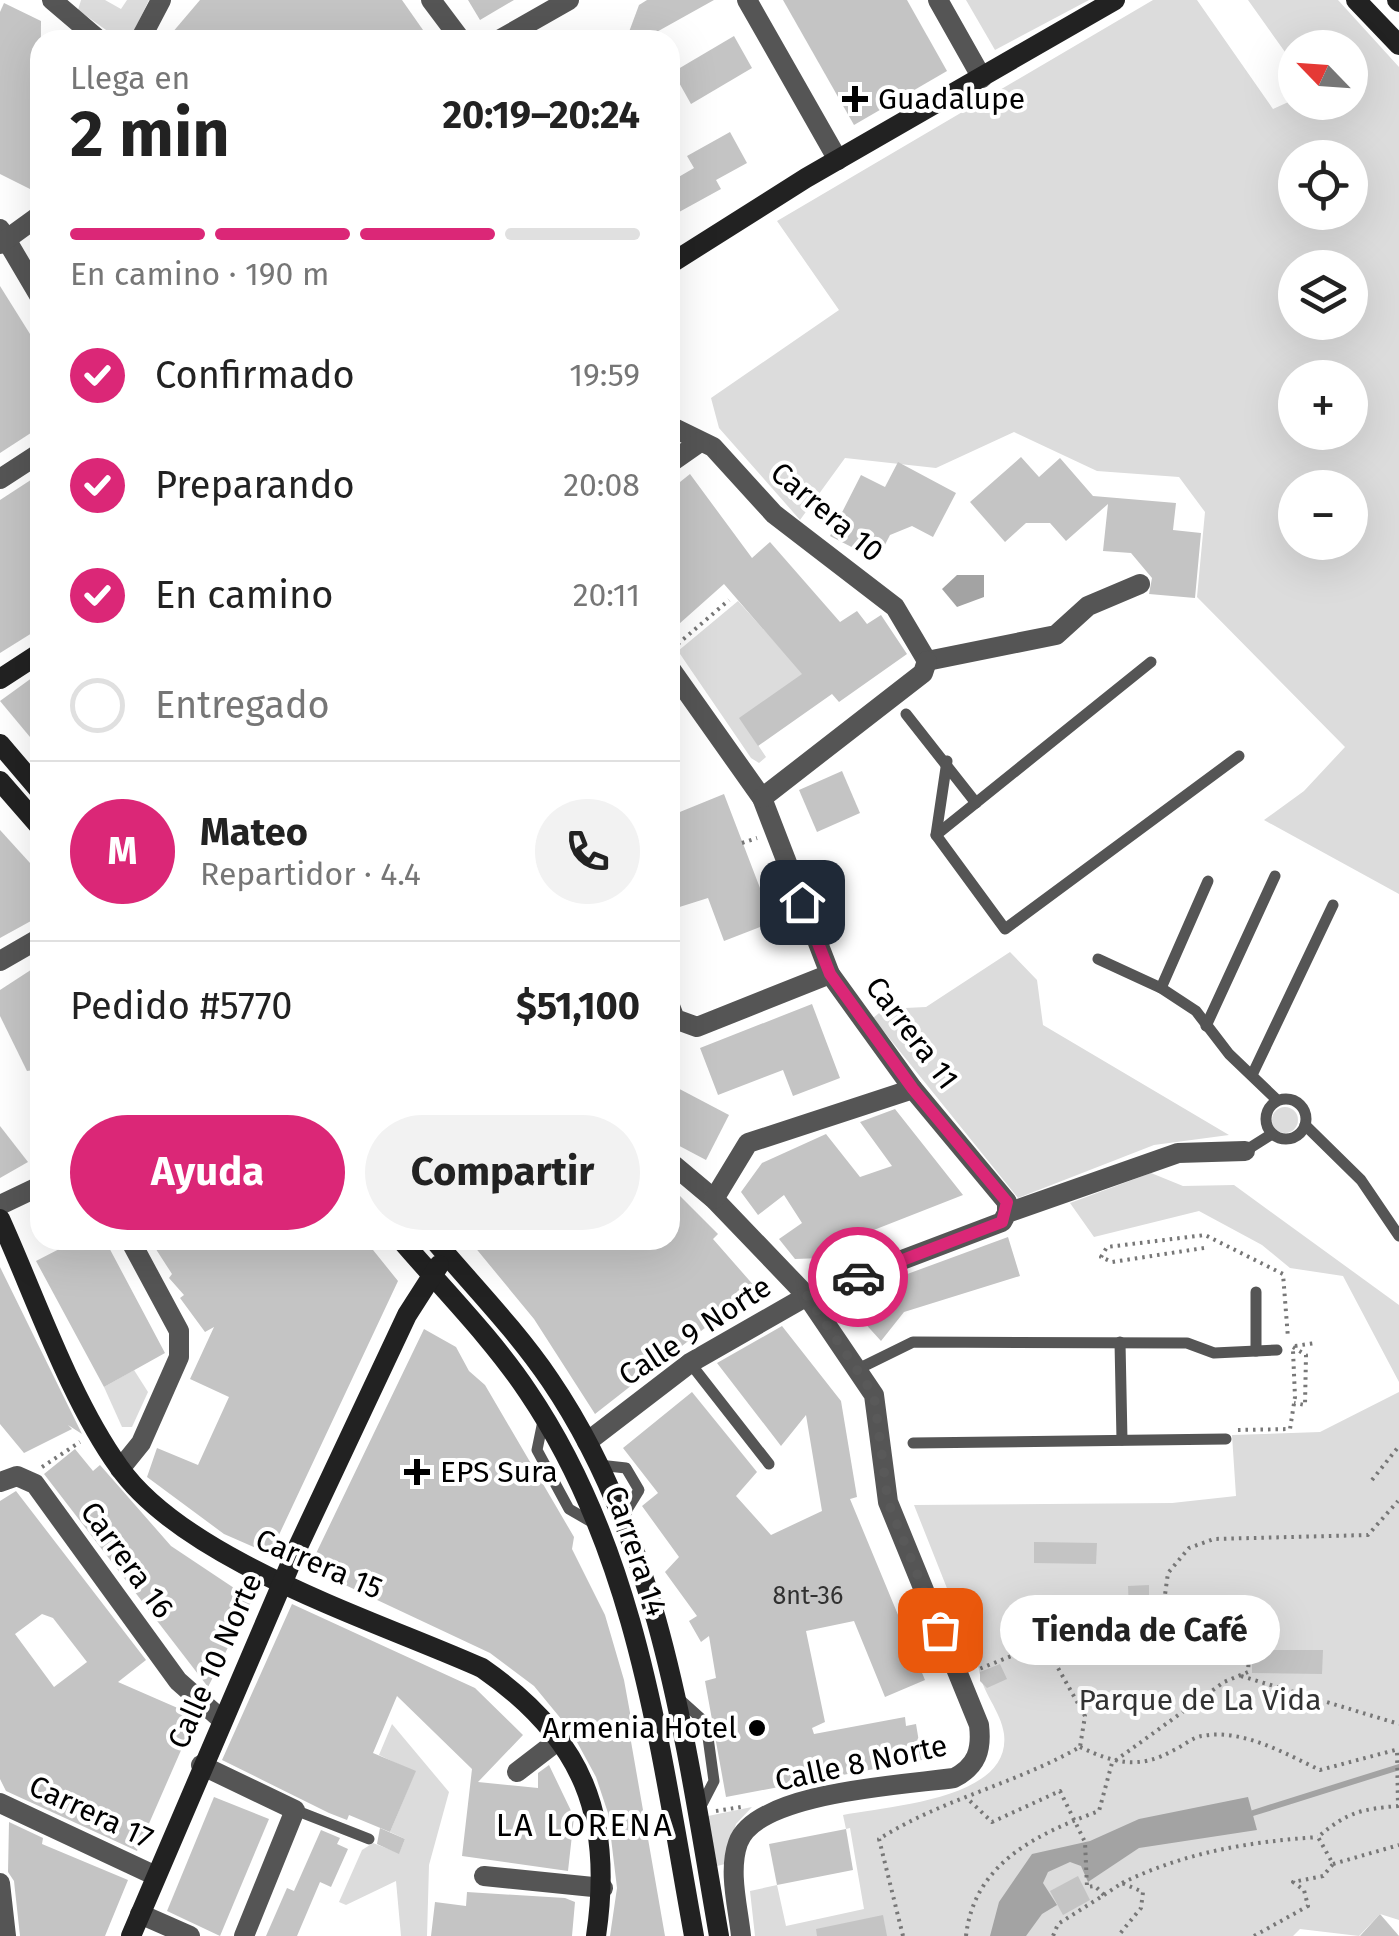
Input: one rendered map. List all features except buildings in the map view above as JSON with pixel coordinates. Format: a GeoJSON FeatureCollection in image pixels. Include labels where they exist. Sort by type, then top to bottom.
{"type":"FeatureCollection","features":[{"type":"Feature","properties":{"kind":"street"},"geometry":{"type":"LineString","coordinates":[[52,0],[86,30]]}},
{"type":"Feature","properties":{"kind":"street"},"geometry":{"type":"LineString","coordinates":[[145,30],[160,0]]}},
{"type":"Feature","properties":{"kind":"street"},"geometry":{"type":"LineString","coordinates":[[431,0],[454,30]]}},
{"type":"Feature","properties":{"kind":"street"},"geometry":{"type":"LineString","coordinates":[[516,30],[569,0]]}},
{"type":"Feature","properties":{"kind":"street"},"geometry":{"type":"LineString","coordinates":[[747,0],[838,160]]}},
{"type":"Feature","properties":{"kind":"street"},"geometry":{"type":"LineString","coordinates":[[938,0],[982,78]]}},
{"type":"Feature","properties":{"kind":"street"},"geometry":{"type":"LineString","coordinates":[[680,258],[838,160],[1115,0]]}},
{"type":"Feature","properties":{"kind":"street"},"geometry":{"type":"LineString","coordinates":[[1356,0],[1399,44]]}},
{"type":"Feature","properties":{"kind":"street"},"geometry":{"type":"LineString","coordinates":[[30,220],[2,237],[30,281]]}},
{"type":"Feature","properties":{"kind":"street","name":"Carrera 10"},"geometry":{"type":"LineString","coordinates":[[680,431],[713,447],[774,514],[895,608],[927,662]]}},
{"type":"Feature","properties":{"kind":"street"},"geometry":{"type":"LineString","coordinates":[[680,456],[700,442]]}},
{"type":"Feature","properties":{"kind":"street"},"geometry":{"type":"LineString","coordinates":[[0,480],[30,460]]}},
{"type":"Feature","properties":{"kind":"street"},"geometry":{"type":"LineString","coordinates":[[762,798],[923,674],[927,662],[1056,635],[1088,606],[1140,584]]}},
{"type":"Feature","properties":{"kind":"street"},"geometry":{"type":"LineString","coordinates":[[0,678],[30,658]]}},
{"type":"Feature","properties":{"kind":"street","name":"Carrera 11"},"geometry":{"type":"LineString","coordinates":[[680,682],[762,798],[830,974],[913,1089],[1007,1202],[1008,1214]]}},
{"type":"Feature","properties":{"kind":"street"},"geometry":{"type":"LineString","coordinates":[[891,698],[906,714]]}},
{"type":"Feature","properties":{"kind":"street"},"geometry":{"type":"LineString","coordinates":[[0,744],[30,778]]}},
{"type":"Feature","properties":{"kind":"street"},"geometry":{"type":"LineString","coordinates":[[0,781],[30,816]]}},
{"type":"Feature","properties":{"kind":"street"},"geometry":{"type":"LineString","coordinates":[[0,961],[30,944]]}},
{"type":"Feature","properties":{"kind":"street"},"geometry":{"type":"LineString","coordinates":[[680,1019],[685,1026],[697,1027],[830,974]]}},
{"type":"Feature","properties":{"kind":"street"},"geometry":{"type":"LineString","coordinates":[[714,1199],[748,1144],[913,1089]]}},
{"type":"Feature","properties":{"kind":"street","name":"Calle 9 Norte"},"geometry":{"type":"LineString","coordinates":[[586,1442],[690,1363],[807,1296],[1002,1222],[1008,1214],[1178,1153],[1245,1151]]}},
{"type":"Feature","properties":{"kind":"street"},"geometry":{"type":"LineString","coordinates":[[680,1170],[714,1199],[807,1296],[856,1370]]}},
{"type":"Feature","properties":{"kind":"street"},"geometry":{"type":"LineString","coordinates":[[0,1205],[30,1191]]}},
{"type":"Feature","properties":{"kind":"street","name":"Carrera 15"},"geometry":{"type":"LineString","coordinates":[[0,1219],[96,1431],[120,1469],[214,1548],[282,1582],[482,1668],[515,1691],[560,1739],[595,1813],[603,1888],[596,1936]]}},
{"type":"Feature","properties":{"kind":"street"},"geometry":{"type":"LineString","coordinates":[[120,1469],[142,1443],[179,1357],[180,1344],[178,1331],[135,1250]]}},
{"type":"Feature","properties":{"kind":"street","name":"Carrera 14"},"geometry":{"type":"LineString","coordinates":[[410,1250],[496,1350],[543,1417],[601,1528],[626,1598],[694,1936]]}},
{"type":"Feature","properties":{"kind":"street","name":"Carrera 14"},"geometry":{"type":"LineString","coordinates":[[442,1250],[550,1381],[624,1516],[675,1694],[719,1936]]}},
{"type":"Feature","properties":{"kind":"street","name":"Calle 10 Norte"},"geometry":{"type":"LineString","coordinates":[[131,1936],[221,1719],[406,1314],[430,1274],[448,1257]]}},
{"type":"Feature","properties":{"kind":"street","name":"Calle 8 Norte"},"geometry":{"type":"LineString","coordinates":[[741,1936],[733,1865],[744,1830],[758,1816],[846,1794],[954,1778],[968,1770],[977,1757],[979,1725],[888,1502],[879,1414],[874,1395],[856,1370]]}},
{"type":"Feature","properties":{"kind":"street"},"geometry":{"type":"LineString","coordinates":[[0,1482],[27,1478]]}},
{"type":"Feature","properties":{"kind":"street","name":"Carrera 16"},"geometry":{"type":"LineString","coordinates":[[27,1478],[178,1681],[221,1719]]}},
{"type":"Feature","properties":{"kind":"street"},"geometry":{"type":"LineString","coordinates":[[517,1772],[560,1739]]}},
{"type":"Feature","properties":{"kind":"street"},"geometry":{"type":"LineString","coordinates":[[202,1765],[295,1810],[244,1936]]}},
{"type":"Feature","properties":{"kind":"street","name":"Carrera 17"},"geometry":{"type":"LineString","coordinates":[[0,1803],[156,1876]]}},
{"type":"Feature","properties":{"kind":"street"},"geometry":{"type":"LineString","coordinates":[[484,1876],[603,1888]]}},
{"type":"Feature","properties":{"kind":"street"},"geometry":{"type":"LineString","coordinates":[[0,1883],[6,1936]]}},
{"type":"Feature","properties":{"kind":"street"},"geometry":{"type":"LineString","coordinates":[[140,1914],[190,1936]]}},
{"type":"Feature","properties":{"kind":"lane"},"geometry":{"type":"LineString","coordinates":[[936,835],[1151,662]]}},
{"type":"Feature","properties":{"kind":"lane"},"geometry":{"type":"LineString","coordinates":[[906,714],[976,802]]}},
{"type":"Feature","properties":{"kind":"lane"},"geometry":{"type":"LineString","coordinates":[[947,762],[936,835],[1005,929],[1239,756]]}},
{"type":"Feature","properties":{"kind":"lane"},"geometry":{"type":"LineString","coordinates":[[1206,1026],[1275,876]]}},
{"type":"Feature","properties":{"kind":"lane"},"geometry":{"type":"LineString","coordinates":[[1161,988],[1208,881]]}},
{"type":"Feature","properties":{"kind":"lane"},"geometry":{"type":"LineString","coordinates":[[1253,1073],[1334,906]]}},
{"type":"Feature","properties":{"kind":"lane"},"geometry":{"type":"LineString","coordinates":[[1098,959],[1161,988],[1196,1010],[1206,1026],[1277,1100],[1297,1102],[1305,1112],[1305,1125],[1293,1138],[1272,1134],[1245,1151]]}},
{"type":"Feature","properties":{"kind":"lane"},"geometry":{"type":"LineString","coordinates":[[1272,1134],[1266,1115],[1277,1100]]}},
{"type":"Feature","properties":{"kind":"lane"},"geometry":{"type":"LineString","coordinates":[[1305,1125],[1361,1180],[1399,1236]]}},
{"type":"Feature","properties":{"kind":"lane"},"geometry":{"type":"LineString","coordinates":[[1256,1292],[1256,1351]]}},
{"type":"Feature","properties":{"kind":"lane"},"geometry":{"type":"LineString","coordinates":[[856,1370],[913,1342],[1187,1343],[1214,1353],[1277,1350]]}},
{"type":"Feature","properties":{"kind":"lane"},"geometry":{"type":"LineString","coordinates":[[1120,1342],[1122,1440]]}},
{"type":"Feature","properties":{"kind":"lane"},"geometry":{"type":"LineString","coordinates":[[690,1363],[769,1464]]}},
{"type":"Feature","properties":{"kind":"lane"},"geometry":{"type":"LineString","coordinates":[[913,1443],[1226,1439]]}},
{"type":"Feature","properties":{"kind":"lane"},"geometry":{"type":"LineString","coordinates":[[295,1810],[369,1839]]}},
{"type":"Feature","properties":{"kind":"path"},"geometry":{"type":"LineString","coordinates":[[680,642],[729,600]]}},
{"type":"Feature","properties":{"kind":"path"},"geometry":{"type":"LineString","coordinates":[[1204,1248],[1112,1262],[1100,1256],[1107,1247],[1205,1235],[1279,1270],[1286,1281],[1288,1340],[1306,1355],[1306,1405],[1294,1402]]}},
{"type":"Feature","properties":{"kind":"path"},"geometry":{"type":"LineString","coordinates":[[1277,1350],[1315,1343]]}},
{"type":"Feature","properties":{"kind":"path"},"geometry":{"type":"LineString","coordinates":[[1226,1439],[1227,1430],[1290,1429],[1293,1348]]}},
{"type":"Feature","properties":{"kind":"path"},"geometry":{"type":"LineString","coordinates":[[27,1478],[96,1431]]}},
{"type":"Feature","properties":{"kind":"path"},"geometry":{"type":"LineString","coordinates":[[1372,1480],[1399,1446]]}},
{"type":"Feature","properties":{"kind":"path"},"geometry":{"type":"LineString","coordinates":[[1202,1654],[1177,1634],[1166,1617],[1163,1591],[1180,1554],[1214,1539],[1368,1535],[1398,1501]]}},
{"type":"Feature","properties":{"kind":"path"},"geometry":{"type":"LineString","coordinates":[[966,1936],[969,1911],[991,1874],[1035,1838],[1099,1811],[1112,1762],[1224,1682],[1248,1672],[1249,1655],[1202,1654],[1183,1649],[1160,1626]]}},
{"type":"Feature","properties":{"kind":"path"},"geometry":{"type":"LineString","coordinates":[[980,1669],[1044,1643],[1086,1716],[1080,1746]]}},
{"type":"Feature","properties":{"kind":"path"},"geometry":{"type":"LineString","coordinates":[[1240,1675],[1399,1724]]}},
{"type":"Feature","properties":{"kind":"path"},"geometry":{"type":"LineString","coordinates":[[1053,1936],[1058,1924],[1122,1883],[1182,1858],[1243,1842],[1318,1837],[1338,1820],[1372,1805],[1398,1806],[1398,1750],[1320,1770],[1292,1754],[1234,1736],[1201,1736],[1159,1759],[1134,1764],[1112,1762],[1080,1746]]}},
{"type":"Feature","properties":{"kind":"path"},"geometry":{"type":"LineString","coordinates":[[903,1936],[879,1840],[929,1810],[969,1800],[1080,1746]]}},
{"type":"Feature","properties":{"kind":"path"},"geometry":{"type":"LineString","coordinates":[[969,1800],[992,1822],[1060,1791],[1085,1842],[1087,1887],[1095,1886],[1104,1894]]}},
{"type":"Feature","properties":{"kind":"path"},"geometry":{"type":"LineString","coordinates":[[697,1814],[753,1806],[758,1816]]}},
{"type":"Feature","properties":{"kind":"path"},"geometry":{"type":"LineString","coordinates":[[1318,1837],[1333,1864]]}},
{"type":"Feature","properties":{"kind":"path"},"geometry":{"type":"LineString","coordinates":[[1254,1936],[1276,1922],[1299,1915],[1308,1906],[1304,1890],[1293,1882],[1324,1876],[1333,1864],[1399,1844]]}},
{"type":"Feature","properties":{"kind":"path"},"geometry":{"type":"LineString","coordinates":[[1118,1936],[1144,1901],[1144,1892],[1122,1883]]}},
{"type":"Feature","properties":{"kind":"green space"},"geometry":{"type":"Polygon","coordinates":[[[81,0],[105,0],[121,9],[127,0],[149,0],[134,30],[106,30],[78,10],[81,0]]]}},
{"type":"Feature","properties":{"kind":"green space"},"geometry":{"type":"Polygon","coordinates":[[[966,0],[1089,0],[995,50],[966,0]]]}},
{"type":"Feature","properties":{"kind":"green space"},"geometry":{"type":"Polygon","coordinates":[[[1153,0],[1197,0],[1273,109],[1278,107],[1278,120],[1368,120],[1368,33],[1399,67],[1399,894],[1264,820],[1304,791],[1345,747],[1197,597],[1205,512],[1179,477],[1097,471],[1014,432],[936,468],[845,458],[800,520],[719,428],[711,398],[839,310],[777,221],[1153,0]]]}},
{"type":"Feature","properties":{"kind":"green space"},"geometry":{"type":"Polygon","coordinates":[[[1248,0],[1338,0],[1365,30],[1278,30],[1278,42],[1248,0]]]}},
{"type":"Feature","properties":{"kind":"green space"},"geometry":{"type":"Polygon","coordinates":[[[738,601],[808,679],[740,718],[766,757],[759,763],[751,758],[680,649],[738,601]]]}},
{"type":"Feature","properties":{"kind":"green space"},"geometry":{"type":"Polygon","coordinates":[[[1010,952],[1037,980],[1043,1025],[1229,1135],[1154,1145],[1018,1198],[873,1018],[884,1009],[926,1007],[1010,952]]]}},
{"type":"Feature","properties":{"kind":"green space"},"geometry":{"type":"Polygon","coordinates":[[[1285,1107],[1294,1111],[1298,1120],[1294,1129],[1285,1133],[1276,1129],[1272,1120],[1276,1111],[1285,1107]]]}},
{"type":"Feature","properties":{"kind":"green space"},"geometry":{"type":"Polygon","coordinates":[[[1151,1173],[1183,1186],[1234,1185],[1399,1305],[1399,1382],[1343,1276],[1290,1268],[1262,1245],[1199,1211],[1094,1237],[1070,1203],[1151,1173]]]}},
{"type":"Feature","properties":{"kind":"green space"},"geometry":{"type":"Polygon","coordinates":[[[134,1370],[148,1392],[132,1427],[122,1427],[104,1387],[134,1370]]]}},
{"type":"Feature","properties":{"kind":"green space","name":"Parque de La Vida"},"geometry":{"type":"Polygon","coordinates":[[[1399,1392],[1399,1920],[1380,1914],[1359,1936],[1300,1929],[1293,1936],[755,1936],[750,1891],[777,1885],[786,1926],[864,1909],[850,1828],[846,1829],[843,1815],[943,1796],[988,1773],[1001,1756],[1002,1726],[914,1505],[1172,1503],[1236,1496],[1232,1435],[1320,1432],[1399,1392]]]}},
{"type":"Feature","properties":{"kind":"green space"},"geometry":{"type":"Polygon","coordinates":[[[392,1724],[449,1792],[429,1865],[427,1936],[401,1936],[396,1881],[346,1905],[339,1902],[362,1850],[373,1843],[399,1853],[405,1839],[390,1832],[415,1772],[379,1755],[392,1724]]]}},
{"type":"Feature","properties":{"kind":"green space"},"geometry":{"type":"Polygon","coordinates":[[[752,1807],[736,1824],[725,1864],[717,1866],[708,1816],[752,1807]]]}},
{"type":"Feature","properties":{"kind":"shaded area"},"geometry":{"type":"Polygon","coordinates":[[[957,575],[984,575],[984,597],[957,607],[942,589],[957,575]]]}},
{"type":"Feature","properties":{"kind":"shaded area"},"geometry":{"type":"Polygon","coordinates":[[[1248,1797],[1257,1830],[1139,1848],[1088,1882],[1081,1866],[1070,1862],[1048,1872],[1043,1883],[1057,1905],[1042,1914],[1026,1936],[990,1936],[999,1902],[1032,1854],[1090,1841],[1139,1819],[1248,1797]]]}},
{"type":"Feature","properties":{"kind":"waterway"},"geometry":{"type":"LineString","coordinates":[[1253,1813],[1399,1767]]}},
{"type":"Feature","properties":{"kind":"way so far"},"geometry":{"type":"LineString","coordinates":[[858,1277],[807,1296],[874,1395],[888,1502],[940,1630]]}},
{"type":"Feature","properties":{"kind":"place","name":"Guadalupe"},"geometry":{"type":"Point","coordinates":[855,99]}},
{"type":"Feature","properties":{"kind":"place","name":"EPS Sura"},"geometry":{"type":"Point","coordinates":[417,1472]}},
{"type":"Feature","properties":{"kind":"place","name":"Tienda de Café"},"geometry":{"type":"Point","coordinates":[940,1630]}},
{"type":"Feature","properties":{"kind":"place","name":"Armenia Hotel"},"geometry":{"type":"Point","coordinates":[757,1728]}},
{"type":"Feature","properties":{"kind":"district","name":"LA LORENA"},"geometry":{"type":"Point","coordinates":[585,1825]}},
{"type":"Feature","properties":{"kind":"route"},"geometry":{"type":"LineString","coordinates":[[802,902],[830,974],[913,1089],[1007,1202],[1008,1214],[1002,1222],[858,1277]]}}]}
